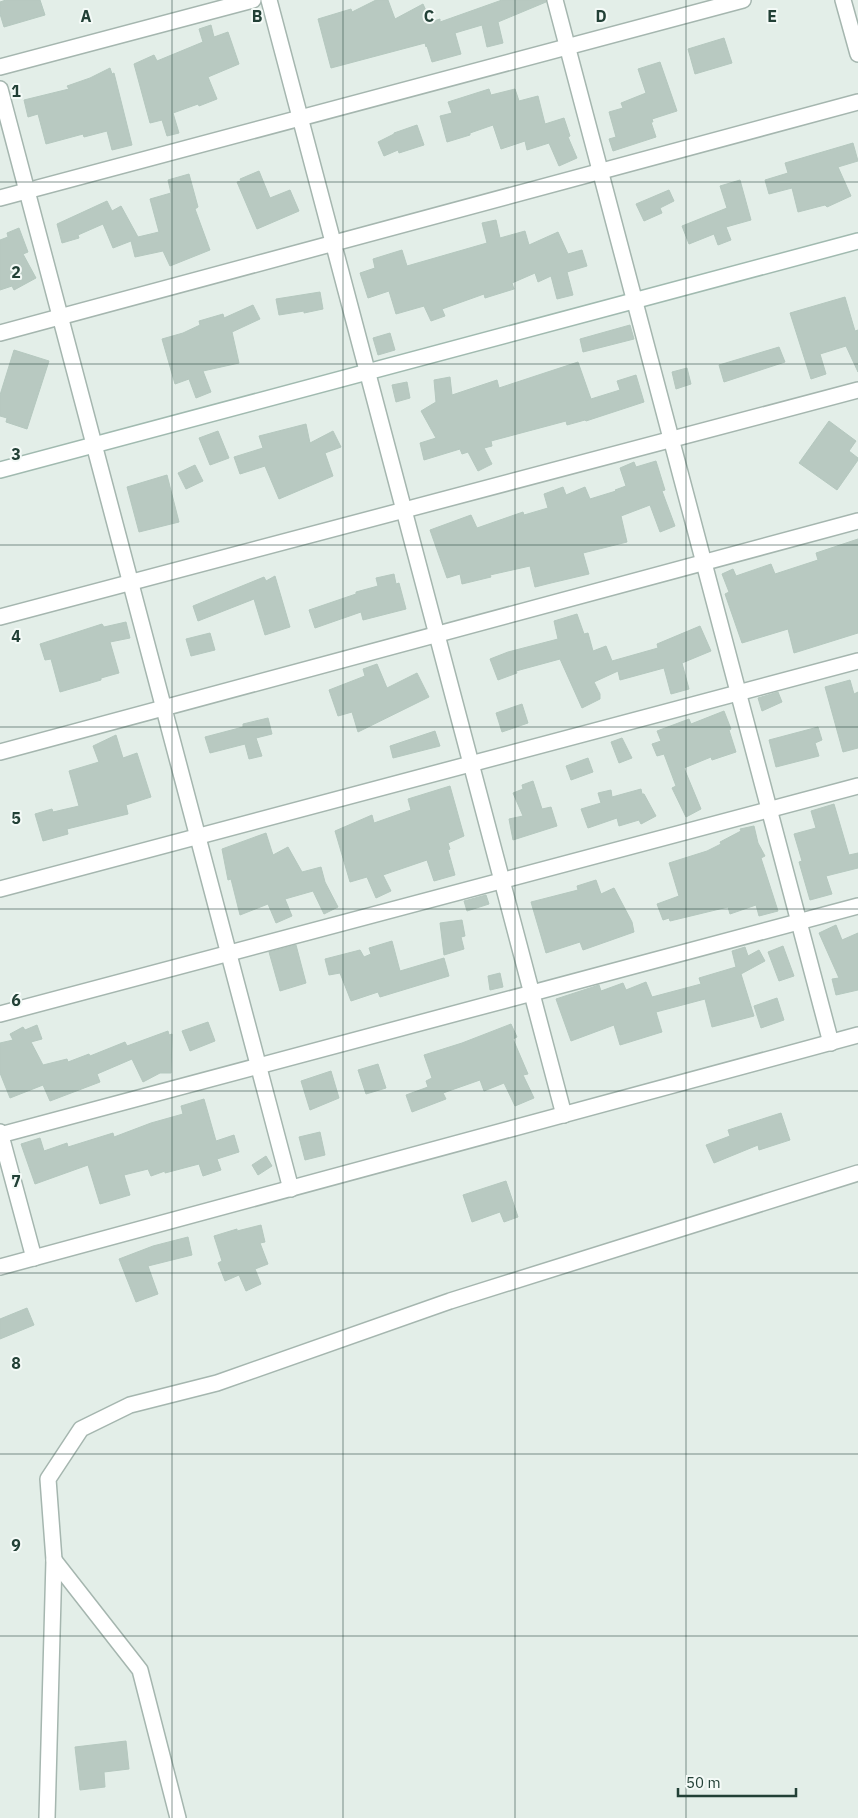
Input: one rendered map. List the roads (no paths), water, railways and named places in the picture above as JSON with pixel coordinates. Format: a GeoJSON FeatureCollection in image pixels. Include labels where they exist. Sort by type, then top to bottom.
{"type":"FeatureCollection","features":[{"type":"Feature","properties":{"kind":"street"},"geometry":{"type":"LineString","coordinates":[[0,67],[253,0]]}},
{"type":"Feature","properties":{"kind":"street"},"geometry":{"type":"LineString","coordinates":[[269,0],[564,1115]]}},
{"type":"Feature","properties":{"kind":"street"},"geometry":{"type":"LineString","coordinates":[[555,0],[831,1043]]}},
{"type":"Feature","properties":{"kind":"street"},"geometry":{"type":"LineString","coordinates":[[0,198],[743,0]]}},
{"type":"Feature","properties":{"kind":"street"},"geometry":{"type":"LineString","coordinates":[[844,0],[858,54]]}},
{"type":"Feature","properties":{"kind":"street"},"geometry":{"type":"LineString","coordinates":[[0,90],[291,1189]]}},
{"type":"Feature","properties":{"kind":"street"},"geometry":{"type":"LineString","coordinates":[[0,333],[858,102]]}},
{"type":"Feature","properties":{"kind":"street"},"geometry":{"type":"LineString","coordinates":[[0,470],[858,241]]}},
{"type":"Feature","properties":{"kind":"street"},"geometry":{"type":"LineString","coordinates":[[0,616],[858,390]]}},
{"type":"Feature","properties":{"kind":"street"},"geometry":{"type":"LineString","coordinates":[[0,752],[858,521]]}},
{"type":"Feature","properties":{"kind":"street"},"geometry":{"type":"LineString","coordinates":[[0,889],[858,661]]}},
{"type":"Feature","properties":{"kind":"street"},"geometry":{"type":"LineString","coordinates":[[0,1014],[858,786]]}},
{"type":"Feature","properties":{"kind":"street"},"geometry":{"type":"LineString","coordinates":[[34,1258],[0,1134],[858,906]]}},
{"type":"Feature","properties":{"kind":"street"},"geometry":{"type":"LineString","coordinates":[[0,1267],[858,1036]]}},
{"type":"Feature","properties":{"kind":"street"},"geometry":{"type":"LineString","coordinates":[[47,1818],[54,1560],[48,1479],[81,1429],[130,1405],[217,1383],[450,1301],[858,1173]]}},
{"type":"Feature","properties":{"kind":"street"},"geometry":{"type":"LineString","coordinates":[[54,1560],[140,1670],[178,1818]]}}]}
